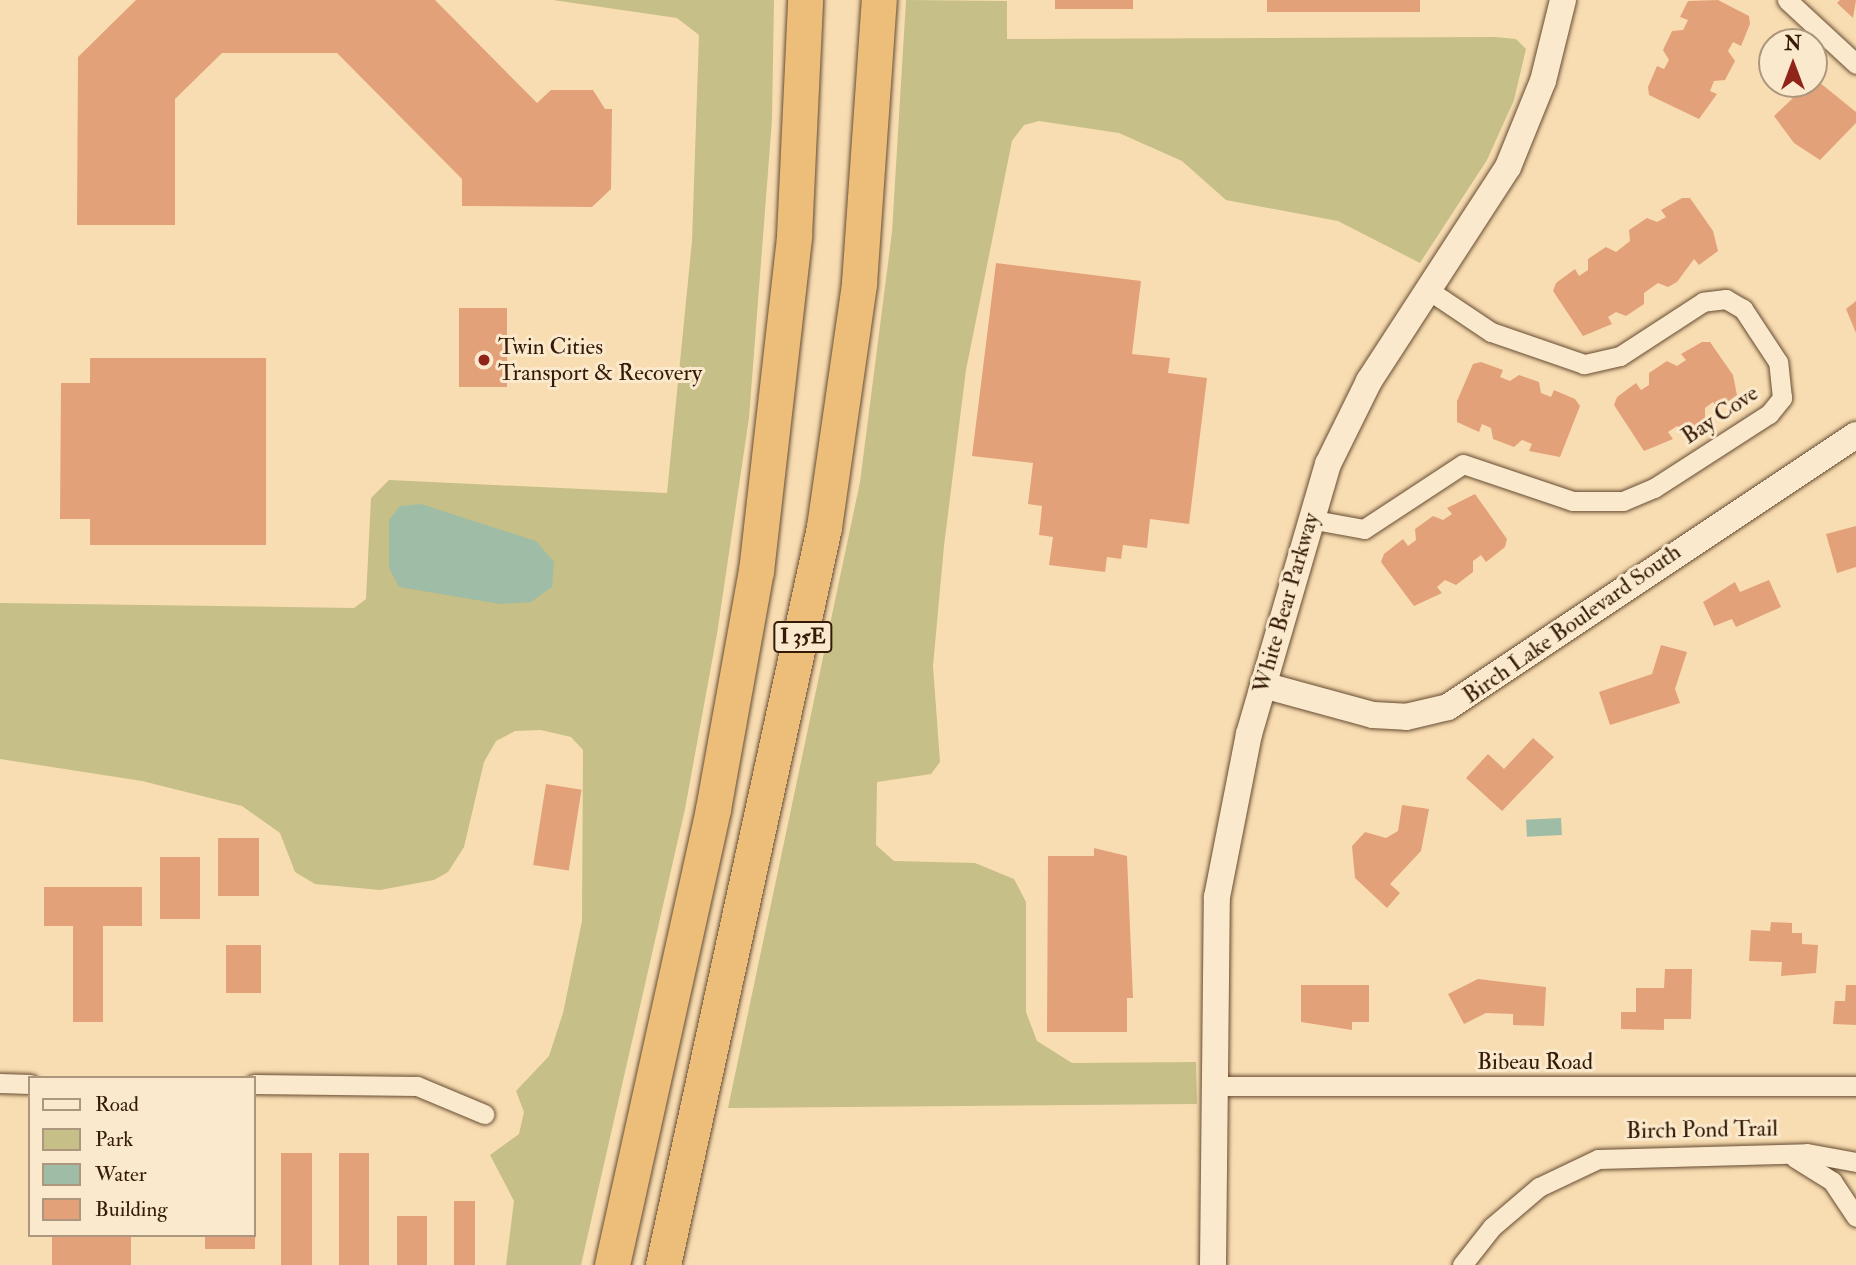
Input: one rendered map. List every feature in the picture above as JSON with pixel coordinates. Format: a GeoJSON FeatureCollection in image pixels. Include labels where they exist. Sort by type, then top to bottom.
{"type":"FeatureCollection","features":[{"type":"Feature","properties":{"kind":"highway","name":"I 35E"},"geometry":{"type":"LineString","coordinates":[[612,1265],[713,809],[756,572],[790,285],[805,0]]}},
{"type":"Feature","properties":{"kind":"highway","name":"I 35E"},"geometry":{"type":"LineString","coordinates":[[663,1265],[826,515],[864,235],[879,0]]}},
{"type":"Feature","properties":{"kind":"street","name":"White Bear Parkway"},"geometry":{"type":"LineString","coordinates":[[1213,1265],[1214,1087],[1221,857],[1263,685],[1309,519],[1360,396],[1430,291],[1512,159],[1546,72],[1563,0]]}},
{"type":"Feature","properties":{"kind":"street"},"geometry":{"type":"LineString","coordinates":[[1787,0],[1856,64]]}},
{"type":"Feature","properties":{"kind":"street","name":"Bay Cove"},"geometry":{"type":"LineString","coordinates":[[1309,519],[1364,528],[1463,464],[1572,501],[1623,500],[1662,484],[1780,402],[1778,362],[1743,309],[1727,299],[1703,302],[1620,356],[1584,364],[1491,332],[1430,291]]}},
{"type":"Feature","properties":{"kind":"street","name":"Birch Lake Boulevard South"},"geometry":{"type":"LineString","coordinates":[[1263,685],[1386,717],[1448,707],[1856,435]]}},
{"type":"Feature","properties":{"kind":"street"},"geometry":{"type":"LineString","coordinates":[[0,1083],[28,1084]]}},
{"type":"Feature","properties":{"kind":"street"},"geometry":{"type":"LineString","coordinates":[[256,1084],[417,1086],[484,1114]]}},
{"type":"Feature","properties":{"kind":"street","name":"Bibeau Road"},"geometry":{"type":"LineString","coordinates":[[1214,1087],[1856,1087]]}},
{"type":"Feature","properties":{"kind":"street"},"geometry":{"type":"LineString","coordinates":[[1773,1154],[1814,1166],[1856,1217]]}},
{"type":"Feature","properties":{"kind":"street","name":"Birch Pond Trail"},"geometry":{"type":"LineString","coordinates":[[1462,1265],[1492,1227],[1539,1187],[1598,1159],[1773,1154],[1856,1162]]}},
{"type":"Feature","properties":{"kind":"green space"},"geometry":{"type":"Polygon","coordinates":[[[553,0],[774,0],[772,120],[749,418],[717,634],[685,809],[581,1265],[506,1265],[514,1201],[490,1155],[519,1134],[524,1112],[516,1091],[549,1056],[563,1013],[582,921],[583,750],[571,737],[541,730],[515,731],[496,741],[484,762],[464,847],[448,872],[434,880],[380,890],[315,884],[295,872],[280,833],[242,806],[142,781],[0,759],[0,603],[354,608],[366,599],[371,498],[389,480],[667,493],[692,241],[699,35],[677,18],[553,0]]]}},
{"type":"Feature","properties":{"kind":"green space"},"geometry":{"type":"Polygon","coordinates":[[[906,0],[1007,1],[1007,39],[1495,37],[1516,39],[1526,49],[1514,100],[1487,160],[1420,263],[1338,221],[1226,200],[1182,161],[1119,133],[1039,121],[1024,125],[1012,141],[966,370],[944,546],[933,666],[940,762],[931,774],[877,782],[876,845],[894,861],[975,863],[1014,879],[1026,902],[1026,1012],[1037,1041],[1072,1063],[1196,1062],[1197,1104],[728,1108],[860,482],[892,232],[906,0]]]}},
{"type":"Feature","properties":{"kind":"water"},"geometry":{"type":"Polygon","coordinates":[[[421,504],[536,541],[554,562],[552,587],[531,602],[500,604],[399,587],[389,568],[389,520],[400,506],[421,504]]]}},
{"type":"Feature","properties":{"kind":"water"},"geometry":{"type":"Polygon","coordinates":[[[1561,818],[1562,835],[1527,837],[1526,820],[1561,818]]]}},
{"type":"Feature","properties":{"kind":"building"},"geometry":{"type":"Polygon","coordinates":[[[136,0],[435,0],[537,103],[551,90],[593,90],[605,109],[612,109],[611,189],[592,207],[462,206],[462,179],[337,53],[222,53],[175,99],[175,225],[77,225],[78,57],[136,0]]]}},
{"type":"Feature","properties":{"kind":"building"},"geometry":{"type":"Polygon","coordinates":[[[1055,0],[1133,0],[1133,9],[1055,9],[1055,0]]]}},
{"type":"Feature","properties":{"kind":"building"},"geometry":{"type":"Polygon","coordinates":[[[1267,0],[1420,0],[1420,12],[1267,12],[1267,0]]]}},
{"type":"Feature","properties":{"kind":"building"},"geometry":{"type":"Polygon","coordinates":[[[1718,0],[1749,16],[1750,24],[1741,46],[1733,42],[1728,51],[1735,61],[1725,80],[1714,81],[1710,91],[1717,94],[1699,119],[1649,95],[1648,87],[1657,66],[1664,69],[1669,60],[1663,50],[1672,31],[1683,30],[1688,20],[1680,17],[1688,1],[1718,0]]]}},
{"type":"Feature","properties":{"kind":"building"},"geometry":{"type":"Polygon","coordinates":[[[1840,0],[1856,0],[1853,18],[1837,3],[1840,0]]]}},
{"type":"Feature","properties":{"kind":"building"},"geometry":{"type":"Polygon","coordinates":[[[1828,89],[1856,112],[1856,123],[1820,160],[1794,143],[1774,116],[1793,98],[1828,98],[1828,89]]]}},
{"type":"Feature","properties":{"kind":"building"},"geometry":{"type":"Polygon","coordinates":[[[1682,198],[1690,198],[1713,231],[1718,251],[1699,265],[1694,259],[1677,282],[1668,287],[1658,283],[1644,293],[1644,304],[1626,316],[1616,312],[1608,317],[1612,324],[1583,336],[1553,291],[1556,283],[1575,269],[1579,276],[1588,270],[1588,259],[1606,247],[1616,252],[1630,241],[1629,230],[1647,218],[1657,222],[1666,217],[1661,210],[1682,198]]]}},
{"type":"Feature","properties":{"kind":"building"},"geometry":{"type":"Polygon","coordinates":[[[996,263],[1141,281],[1132,354],[1170,358],[1168,373],[1207,378],[1189,524],[1150,519],[1147,548],[1123,545],[1121,559],[1107,557],[1105,572],[1049,565],[1053,537],[1039,535],[1042,506],[1028,504],[1033,463],[972,456],[996,263]]]}},
{"type":"Feature","properties":{"kind":"building"},"geometry":{"type":"Polygon","coordinates":[[[1856,301],[1856,333],[1846,309],[1856,301]]]}},
{"type":"Feature","properties":{"kind":"building","name":"Twin Cities Transport & Recovery"},"geometry":{"type":"Polygon","coordinates":[[[459,308],[507,308],[507,387],[459,387],[459,308]]]}},
{"type":"Feature","properties":{"kind":"building"},"geometry":{"type":"Polygon","coordinates":[[[1702,342],[1710,342],[1733,375],[1737,395],[1718,409],[1713,402],[1705,408],[1705,419],[1687,431],[1677,426],[1668,432],[1673,439],[1644,451],[1614,405],[1617,397],[1636,383],[1641,390],[1649,385],[1649,373],[1667,361],[1677,366],[1686,360],[1681,354],[1702,342]]]}},
{"type":"Feature","properties":{"kind":"building"},"geometry":{"type":"Polygon","coordinates":[[[90,358],[266,358],[266,545],[90,545],[90,519],[60,519],[61,383],[90,383],[90,358]]]}},
{"type":"Feature","properties":{"kind":"building"},"geometry":{"type":"Polygon","coordinates":[[[1481,362],[1503,370],[1500,377],[1510,381],[1519,375],[1539,382],[1541,393],[1551,397],[1554,390],[1575,399],[1580,406],[1560,457],[1529,451],[1532,444],[1522,440],[1514,447],[1493,439],[1491,428],[1482,424],[1479,432],[1457,422],[1457,401],[1473,364],[1481,362]]]}},
{"type":"Feature","properties":{"kind":"building"},"geometry":{"type":"Polygon","coordinates":[[[1475,494],[1507,539],[1505,547],[1486,562],[1481,555],[1473,561],[1473,572],[1456,585],[1445,580],[1437,587],[1442,593],[1414,606],[1381,562],[1384,554],[1403,539],[1408,546],[1416,540],[1415,529],[1433,516],[1443,520],[1452,514],[1447,508],[1475,494]]]}},
{"type":"Feature","properties":{"kind":"building"},"geometry":{"type":"Polygon","coordinates":[[[1856,526],[1856,567],[1837,573],[1826,534],[1856,526]]]}},
{"type":"Feature","properties":{"kind":"building"},"geometry":{"type":"Polygon","coordinates":[[[1769,580],[1781,607],[1736,627],[1732,619],[1714,626],[1703,602],[1735,582],[1740,592],[1769,580]]]}},
{"type":"Feature","properties":{"kind":"building"},"geometry":{"type":"Polygon","coordinates":[[[1661,645],[1687,652],[1675,689],[1680,703],[1610,725],[1599,692],[1652,674],[1661,645]]]}},
{"type":"Feature","properties":{"kind":"building"},"geometry":{"type":"Polygon","coordinates":[[[1533,738],[1554,757],[1502,811],[1466,778],[1488,754],[1504,769],[1533,738]]]}},
{"type":"Feature","properties":{"kind":"building"},"geometry":{"type":"Polygon","coordinates":[[[546,784],[582,790],[569,871],[533,865],[546,784]]]}},
{"type":"Feature","properties":{"kind":"building"},"geometry":{"type":"Polygon","coordinates":[[[1402,805],[1429,809],[1421,851],[1390,884],[1400,893],[1387,908],[1355,878],[1352,846],[1365,832],[1386,838],[1398,831],[1402,805]]]}},
{"type":"Feature","properties":{"kind":"building"},"geometry":{"type":"Polygon","coordinates":[[[218,838],[259,838],[259,896],[218,896],[218,838]]]}},
{"type":"Feature","properties":{"kind":"building"},"geometry":{"type":"Polygon","coordinates":[[[1094,848],[1127,856],[1133,998],[1127,998],[1127,1032],[1047,1032],[1048,856],[1094,856],[1094,848]]]}},
{"type":"Feature","properties":{"kind":"building"},"geometry":{"type":"Polygon","coordinates":[[[160,857],[200,857],[200,919],[160,919],[160,857]]]}},
{"type":"Feature","properties":{"kind":"building"},"geometry":{"type":"Polygon","coordinates":[[[44,887],[142,887],[142,926],[103,926],[103,1022],[73,1022],[73,926],[44,926],[44,887]]]}},
{"type":"Feature","properties":{"kind":"building"},"geometry":{"type":"Polygon","coordinates":[[[1771,922],[1792,923],[1792,933],[1802,933],[1802,944],[1818,945],[1816,973],[1781,976],[1782,962],[1749,961],[1751,930],[1770,931],[1771,922]]]}},
{"type":"Feature","properties":{"kind":"building"},"geometry":{"type":"Polygon","coordinates":[[[226,945],[261,945],[261,993],[226,993],[226,945]]]}},
{"type":"Feature","properties":{"kind":"building"},"geometry":{"type":"Polygon","coordinates":[[[1665,969],[1692,969],[1691,1019],[1664,1019],[1664,1030],[1621,1029],[1621,1012],[1636,1012],[1636,988],[1664,988],[1665,969]]]}},
{"type":"Feature","properties":{"kind":"building"},"geometry":{"type":"Polygon","coordinates":[[[1478,979],[1546,987],[1544,1026],[1513,1025],[1513,1014],[1486,1013],[1464,1024],[1448,994],[1478,979]]]}},
{"type":"Feature","properties":{"kind":"building"},"geometry":{"type":"Polygon","coordinates":[[[1301,985],[1369,985],[1369,1022],[1352,1022],[1352,1030],[1301,1022],[1301,985]]]}},
{"type":"Feature","properties":{"kind":"building"},"geometry":{"type":"Polygon","coordinates":[[[1846,985],[1856,985],[1856,1025],[1833,1024],[1835,1001],[1845,1001],[1846,985]]]}},
{"type":"Feature","properties":{"kind":"building"},"geometry":{"type":"Polygon","coordinates":[[[281,1153],[312,1153],[312,1265],[281,1265],[281,1153]]]}},
{"type":"Feature","properties":{"kind":"building"},"geometry":{"type":"Polygon","coordinates":[[[339,1153],[369,1153],[369,1265],[339,1265],[339,1153]]]}},
{"type":"Feature","properties":{"kind":"building"},"geometry":{"type":"Polygon","coordinates":[[[454,1201],[475,1201],[475,1265],[454,1265],[454,1201]]]}},
{"type":"Feature","properties":{"kind":"building"},"geometry":{"type":"Polygon","coordinates":[[[397,1216],[427,1216],[427,1265],[397,1265],[397,1216]]]}},
{"type":"Feature","properties":{"kind":"building"},"geometry":{"type":"Polygon","coordinates":[[[52,1237],[131,1237],[131,1265],[52,1265],[52,1237]]]}},
{"type":"Feature","properties":{"kind":"building"},"geometry":{"type":"Polygon","coordinates":[[[205,1237],[255,1237],[255,1249],[205,1249],[205,1237]]]}},
{"type":"Feature","properties":{"kind":"place","name":"Twin Cities Transport & Recovery"},"geometry":{"type":"Point","coordinates":[484,360]}}]}
